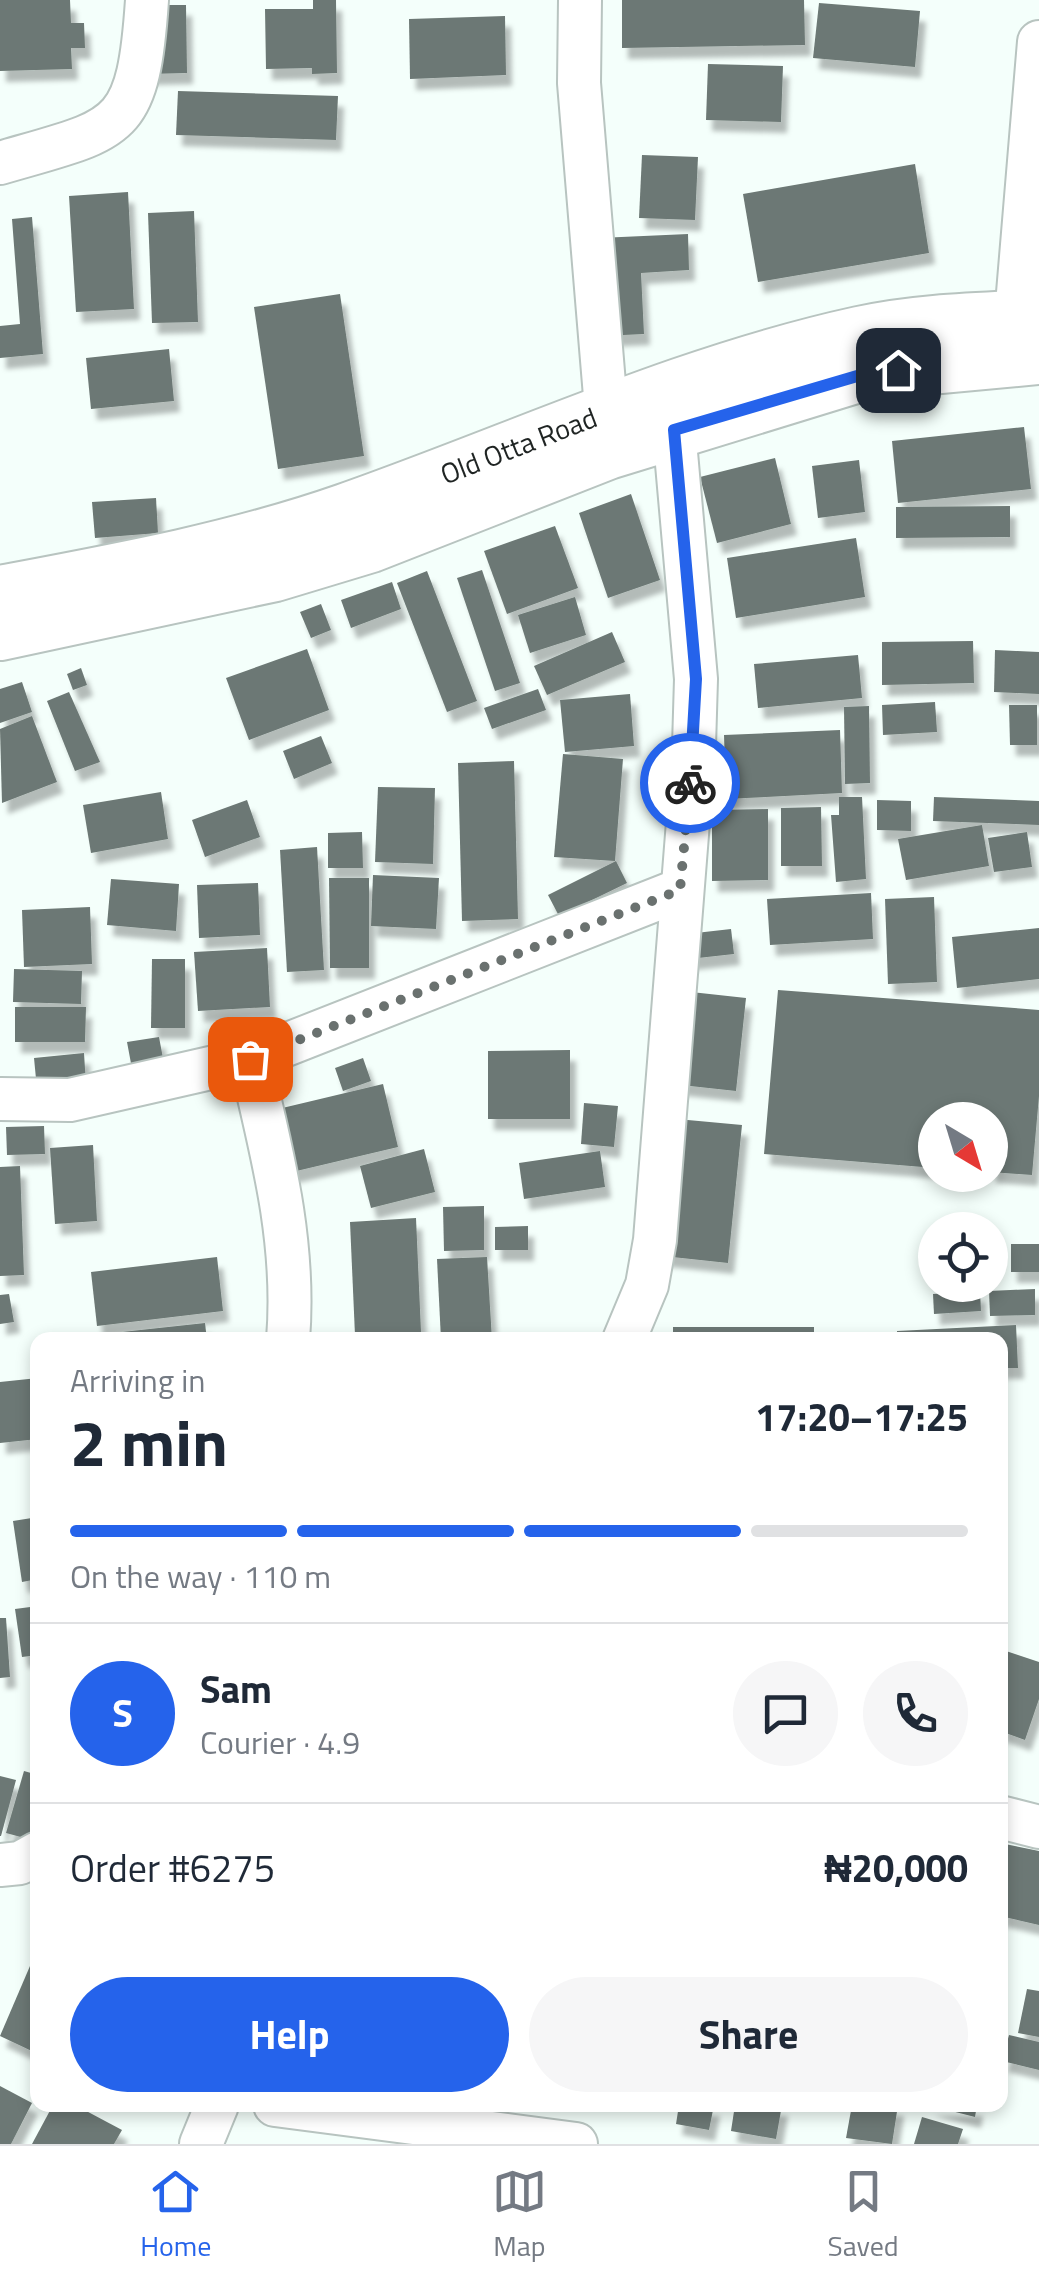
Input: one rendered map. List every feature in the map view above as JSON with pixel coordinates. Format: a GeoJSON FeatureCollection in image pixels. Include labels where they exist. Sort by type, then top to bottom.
{"type":"FeatureCollection","features":[{"type":"Feature","properties":{"kind":"street"},"geometry":{"type":"LineString","coordinates":[[0,163],[94,136],[120,118],[142,67],[147,0]]}},
{"type":"Feature","properties":{"kind":"street"},"geometry":{"type":"LineString","coordinates":[[580,0],[579,83],[606,408]]}},
{"type":"Feature","properties":{"kind":"street"},"geometry":{"type":"LineString","coordinates":[[1032,330],[1039,42]]}},
{"type":"Feature","properties":{"kind":"street","name":"Old Otta Road"},"geometry":{"type":"LineString","coordinates":[[0,592],[260,538],[347,509],[606,408],[859,332],[925,322],[1032,330]]}},
{"type":"Feature","properties":{"kind":"street","name":"Old Otta Road"},"geometry":{"type":"LineString","coordinates":[[0,634],[275,575],[371,546],[674,430],[1032,330]]}},
{"type":"Feature","properties":{"kind":"street"},"geometry":{"type":"LineString","coordinates":[[627,1332],[646,1285],[654,1240],[696,679],[674,430]]}},
{"type":"Feature","properties":{"kind":"street"},"geometry":{"type":"LineString","coordinates":[[0,1099],[70,1100],[250,1059],[680,890]]}},
{"type":"Feature","properties":{"kind":"street"},"geometry":{"type":"LineString","coordinates":[[250,1059],[285,1210],[291,1264],[288,1332]]}},
{"type":"Feature","properties":{"kind":"street"},"geometry":{"type":"LineString","coordinates":[[1008,1819],[1039,1827]]}},
{"type":"Feature","properties":{"kind":"street"},"geometry":{"type":"LineString","coordinates":[[0,1865],[30,1857]]}},
{"type":"Feature","properties":{"kind":"street"},"geometry":{"type":"LineString","coordinates":[[201,2144],[214,2112]]}},
{"type":"Feature","properties":{"kind":"street"},"geometry":{"type":"LineString","coordinates":[[329,2112],[576,2144]]}},
{"type":"Feature","properties":{"kind":"building"},"geometry":{"type":"Polygon","coordinates":[[[0,0],[70,0],[71,23],[84,23],[85,48],[71,48],[72,69],[0,71],[0,0]]]}},
{"type":"Feature","properties":{"kind":"building"},"geometry":{"type":"Polygon","coordinates":[[[313,0],[336,0],[337,73],[312,74],[312,68],[266,69],[265,9],[313,9],[313,0]]]}},
{"type":"Feature","properties":{"kind":"building"},"geometry":{"type":"Polygon","coordinates":[[[622,0],[804,0],[805,45],[622,48],[622,0]]]}},
{"type":"Feature","properties":{"kind":"building"},"geometry":{"type":"Polygon","coordinates":[[[819,3],[920,11],[915,67],[813,58],[819,3]]]}},
{"type":"Feature","properties":{"kind":"building"},"geometry":{"type":"Polygon","coordinates":[[[147,5],[186,5],[187,73],[148,74],[147,5]]]}},
{"type":"Feature","properties":{"kind":"building"},"geometry":{"type":"Polygon","coordinates":[[[505,16],[506,75],[410,79],[409,19],[505,16]]]}},
{"type":"Feature","properties":{"kind":"building"},"geometry":{"type":"Polygon","coordinates":[[[708,64],[783,66],[781,122],[706,120],[708,64]]]}},
{"type":"Feature","properties":{"kind":"building"},"geometry":{"type":"Polygon","coordinates":[[[178,91],[338,96],[336,140],[176,135],[178,91]]]}},
{"type":"Feature","properties":{"kind":"building"},"geometry":{"type":"Polygon","coordinates":[[[642,155],[698,157],[695,220],[639,218],[642,155]]]}},
{"type":"Feature","properties":{"kind":"building"},"geometry":{"type":"Polygon","coordinates":[[[915,164],[929,253],[758,282],[743,194],[915,164]]]}},
{"type":"Feature","properties":{"kind":"building"},"geometry":{"type":"Polygon","coordinates":[[[128,192],[134,309],[76,312],[69,196],[128,192]]]}},
{"type":"Feature","properties":{"kind":"building"},"geometry":{"type":"Polygon","coordinates":[[[194,211],[198,322],[152,323],[148,213],[194,211]]]}},
{"type":"Feature","properties":{"kind":"building"},"geometry":{"type":"Polygon","coordinates":[[[32,217],[43,354],[0,358],[0,326],[20,324],[12,219],[32,217]]]}},
{"type":"Feature","properties":{"kind":"building"},"geometry":{"type":"Polygon","coordinates":[[[688,234],[689,270],[641,273],[644,334],[603,336],[599,238],[688,234]]]}},
{"type":"Feature","properties":{"kind":"building"},"geometry":{"type":"Polygon","coordinates":[[[340,294],[364,456],[278,469],[254,307],[340,294]]]}},
{"type":"Feature","properties":{"kind":"building"},"geometry":{"type":"Polygon","coordinates":[[[169,349],[174,401],[91,409],[86,358],[169,349]]]}},
{"type":"Feature","properties":{"kind":"building"},"geometry":{"type":"Polygon","coordinates":[[[1024,427],[1031,489],[898,503],[892,441],[1024,427]]]}},
{"type":"Feature","properties":{"kind":"building"},"geometry":{"type":"Polygon","coordinates":[[[775,458],[791,524],[717,543],[700,477],[775,458]]]}},
{"type":"Feature","properties":{"kind":"building"},"geometry":{"type":"Polygon","coordinates":[[[859,460],[865,512],[818,518],[812,466],[859,460]]]}},
{"type":"Feature","properties":{"kind":"building"},"geometry":{"type":"Polygon","coordinates":[[[631,494],[660,580],[608,598],[579,513],[631,494]]]}},
{"type":"Feature","properties":{"kind":"building"},"geometry":{"type":"Polygon","coordinates":[[[156,498],[158,533],[95,538],[92,502],[156,498]]]}},
{"type":"Feature","properties":{"kind":"building"},"geometry":{"type":"Polygon","coordinates":[[[1010,506],[1010,537],[896,538],[896,507],[1010,506]]]}},
{"type":"Feature","properties":{"kind":"building"},"geometry":{"type":"Polygon","coordinates":[[[555,526],[578,588],[507,614],[484,551],[555,526]]]}},
{"type":"Feature","properties":{"kind":"building"},"geometry":{"type":"Polygon","coordinates":[[[856,538],[865,597],[736,618],[727,558],[856,538]]]}},
{"type":"Feature","properties":{"kind":"building"},"geometry":{"type":"Polygon","coordinates":[[[482,570],[520,683],[495,691],[457,578],[482,570]]]}},
{"type":"Feature","properties":{"kind":"building"},"geometry":{"type":"Polygon","coordinates":[[[427,571],[477,701],[447,712],[397,583],[427,571]]]}},
{"type":"Feature","properties":{"kind":"building"},"geometry":{"type":"Polygon","coordinates":[[[392,582],[401,609],[351,628],[341,600],[392,582]]]}},
{"type":"Feature","properties":{"kind":"building"},"geometry":{"type":"Polygon","coordinates":[[[575,597],[586,635],[530,653],[518,615],[575,597]]]}},
{"type":"Feature","properties":{"kind":"building"},"geometry":{"type":"Polygon","coordinates":[[[321,604],[331,630],[311,638],[300,612],[321,604]]]}},
{"type":"Feature","properties":{"kind":"building"},"geometry":{"type":"Polygon","coordinates":[[[612,632],[625,662],[547,695],[534,666],[612,632]]]}},
{"type":"Feature","properties":{"kind":"building"},"geometry":{"type":"Polygon","coordinates":[[[973,641],[974,683],[882,685],[882,642],[973,641]]]}},
{"type":"Feature","properties":{"kind":"building"},"geometry":{"type":"Polygon","coordinates":[[[307,649],[329,710],[249,740],[226,678],[307,649]]]}},
{"type":"Feature","properties":{"kind":"building"},"geometry":{"type":"Polygon","coordinates":[[[995,650],[1039,652],[1039,694],[994,692],[995,650]]]}},
{"type":"Feature","properties":{"kind":"building"},"geometry":{"type":"Polygon","coordinates":[[[858,655],[862,698],[758,708],[754,664],[858,655]]]}},
{"type":"Feature","properties":{"kind":"building"},"geometry":{"type":"Polygon","coordinates":[[[81,668],[87,685],[73,690],[67,674],[81,668]]]}},
{"type":"Feature","properties":{"kind":"building"},"geometry":{"type":"Polygon","coordinates":[[[22,682],[32,712],[0,723],[0,689],[22,682]]]}},
{"type":"Feature","properties":{"kind":"building"},"geometry":{"type":"Polygon","coordinates":[[[538,689],[546,710],[492,729],[484,708],[538,689]]]}},
{"type":"Feature","properties":{"kind":"building"},"geometry":{"type":"Polygon","coordinates":[[[69,692],[100,762],[75,771],[47,701],[69,692]]]}},
{"type":"Feature","properties":{"kind":"building"},"geometry":{"type":"Polygon","coordinates":[[[630,694],[634,746],[565,752],[560,700],[630,694]]]}},
{"type":"Feature","properties":{"kind":"building"},"geometry":{"type":"Polygon","coordinates":[[[935,702],[937,732],[883,735],[882,705],[935,702]]]}},
{"type":"Feature","properties":{"kind":"building"},"geometry":{"type":"Polygon","coordinates":[[[1009,705],[1037,705],[1037,745],[1010,745],[1009,705]]]}},
{"type":"Feature","properties":{"kind":"building"},"geometry":{"type":"Polygon","coordinates":[[[869,706],[870,783],[845,784],[844,707],[869,706]]]}},
{"type":"Feature","properties":{"kind":"building"},"geometry":{"type":"Polygon","coordinates":[[[32,716],[57,782],[2,803],[0,729],[32,716]]]}},
{"type":"Feature","properties":{"kind":"building"},"geometry":{"type":"Polygon","coordinates":[[[840,730],[842,793],[726,799],[724,735],[840,730]]]}},
{"type":"Feature","properties":{"kind":"building"},"geometry":{"type":"Polygon","coordinates":[[[321,736],[332,763],[294,779],[283,751],[321,736]]]}},
{"type":"Feature","properties":{"kind":"building"},"geometry":{"type":"Polygon","coordinates":[[[563,754],[623,759],[615,861],[554,857],[563,754]]]}},
{"type":"Feature","properties":{"kind":"building"},"geometry":{"type":"Polygon","coordinates":[[[514,761],[518,919],[462,921],[458,763],[514,761]]]}},
{"type":"Feature","properties":{"kind":"building"},"geometry":{"type":"Polygon","coordinates":[[[378,787],[435,788],[433,864],[375,862],[378,787]]]}},
{"type":"Feature","properties":{"kind":"building"},"geometry":{"type":"Polygon","coordinates":[[[161,792],[168,839],[91,853],[83,805],[161,792]]]}},
{"type":"Feature","properties":{"kind":"building"},"geometry":{"type":"Polygon","coordinates":[[[839,797],[862,797],[866,879],[836,882],[831,815],[839,815],[839,797]]]}},
{"type":"Feature","properties":{"kind":"building"},"geometry":{"type":"Polygon","coordinates":[[[934,797],[1039,801],[1039,825],[933,821],[934,797]]]}},
{"type":"Feature","properties":{"kind":"building"},"geometry":{"type":"Polygon","coordinates":[[[247,800],[260,837],[205,857],[192,820],[247,800]]]}},
{"type":"Feature","properties":{"kind":"building"},"geometry":{"type":"Polygon","coordinates":[[[877,800],[911,801],[911,831],[877,830],[877,800]]]}},
{"type":"Feature","properties":{"kind":"building"},"geometry":{"type":"Polygon","coordinates":[[[821,807],[822,866],[781,866],[781,808],[821,807]]]}},
{"type":"Feature","properties":{"kind":"building"},"geometry":{"type":"Polygon","coordinates":[[[768,809],[768,880],[712,881],[712,810],[768,809]]]}},
{"type":"Feature","properties":{"kind":"building"},"geometry":{"type":"Polygon","coordinates":[[[982,825],[989,866],[906,880],[898,839],[982,825]]]}},
{"type":"Feature","properties":{"kind":"building"},"geometry":{"type":"Polygon","coordinates":[[[362,832],[363,868],[328,868],[328,833],[362,832]]]}},
{"type":"Feature","properties":{"kind":"building"},"geometry":{"type":"Polygon","coordinates":[[[1027,832],[1032,867],[994,872],[988,838],[1027,832]]]}},
{"type":"Feature","properties":{"kind":"building"},"geometry":{"type":"Polygon","coordinates":[[[317,847],[324,970],[287,972],[280,850],[317,847]]]}},
{"type":"Feature","properties":{"kind":"building"},"geometry":{"type":"Polygon","coordinates":[[[616,861],[627,883],[559,916],[548,895],[616,861]]]}},
{"type":"Feature","properties":{"kind":"building"},"geometry":{"type":"Polygon","coordinates":[[[373,875],[439,878],[436,929],[371,926],[373,875]]]}},
{"type":"Feature","properties":{"kind":"building"},"geometry":{"type":"Polygon","coordinates":[[[329,878],[369,878],[369,968],[330,968],[329,878]]]}},
{"type":"Feature","properties":{"kind":"building"},"geometry":{"type":"Polygon","coordinates":[[[111,879],[179,884],[176,931],[107,925],[111,879]]]}},
{"type":"Feature","properties":{"kind":"building"},"geometry":{"type":"Polygon","coordinates":[[[258,883],[260,935],[199,938],[197,885],[258,883]]]}},
{"type":"Feature","properties":{"kind":"building"},"geometry":{"type":"Polygon","coordinates":[[[871,893],[873,939],[770,945],[767,899],[871,893]]]}},
{"type":"Feature","properties":{"kind":"building"},"geometry":{"type":"Polygon","coordinates":[[[934,897],[937,982],[888,984],[885,899],[934,897]]]}},
{"type":"Feature","properties":{"kind":"building"},"geometry":{"type":"Polygon","coordinates":[[[90,907],[92,964],[24,967],[22,910],[90,907]]]}},
{"type":"Feature","properties":{"kind":"building"},"geometry":{"type":"Polygon","coordinates":[[[1039,928],[1039,979],[957,988],[952,937],[1039,928]]]}},
{"type":"Feature","properties":{"kind":"building"},"geometry":{"type":"Polygon","coordinates":[[[731,929],[734,954],[689,959],[687,934],[731,929]]]}},
{"type":"Feature","properties":{"kind":"building"},"geometry":{"type":"Polygon","coordinates":[[[267,948],[270,1007],[198,1011],[194,952],[267,948]]]}},
{"type":"Feature","properties":{"kind":"building"},"geometry":{"type":"Polygon","coordinates":[[[152,959],[185,959],[185,1028],[151,1028],[152,959]]]}},
{"type":"Feature","properties":{"kind":"building"},"geometry":{"type":"Polygon","coordinates":[[[14,969],[82,971],[81,1004],[13,1002],[14,969]]]}},
{"type":"Feature","properties":{"kind":"building"},"geometry":{"type":"Polygon","coordinates":[[[778,990],[1039,1010],[1039,1096],[1032,1175],[1008,1173],[1008,1102],[918,1102],[918,1167],[764,1154],[778,990]]]}},
{"type":"Feature","properties":{"kind":"building"},"geometry":{"type":"Polygon","coordinates":[[[682,991],[746,998],[736,1091],[672,1084],[682,991]]]}},
{"type":"Feature","properties":{"kind":"building"},"geometry":{"type":"Polygon","coordinates":[[[15,1007],[86,1007],[85,1042],[15,1042],[15,1007]]]}},
{"type":"Feature","properties":{"kind":"building"},"geometry":{"type":"Polygon","coordinates":[[[159,1037],[165,1069],[133,1074],[127,1042],[159,1037]]]}},
{"type":"Feature","properties":{"kind":"building"},"geometry":{"type":"Polygon","coordinates":[[[570,1050],[570,1119],[488,1119],[488,1051],[570,1050]]]}},
{"type":"Feature","properties":{"kind":"building"},"geometry":{"type":"Polygon","coordinates":[[[84,1053],[86,1084],[37,1089],[34,1058],[84,1053]]]}},
{"type":"Feature","properties":{"kind":"building"},"geometry":{"type":"Polygon","coordinates":[[[363,1058],[371,1081],[343,1091],[335,1068],[363,1058]]]}},
{"type":"Feature","properties":{"kind":"building"},"geometry":{"type":"Polygon","coordinates":[[[383,1084],[398,1147],[288,1173],[274,1110],[383,1084]]]}},
{"type":"Feature","properties":{"kind":"building"},"geometry":{"type":"Polygon","coordinates":[[[584,1103],[618,1106],[614,1147],[581,1144],[584,1103]]]}},
{"type":"Feature","properties":{"kind":"building"},"geometry":{"type":"Polygon","coordinates":[[[677,1119],[742,1125],[728,1263],[663,1256],[677,1119]]]}},
{"type":"Feature","properties":{"kind":"building"},"geometry":{"type":"Polygon","coordinates":[[[44,1126],[45,1154],[7,1155],[6,1127],[44,1126]]]}},
{"type":"Feature","properties":{"kind":"building"},"geometry":{"type":"Polygon","coordinates":[[[93,1145],[97,1221],[55,1224],[50,1148],[93,1145]]]}},
{"type":"Feature","properties":{"kind":"building"},"geometry":{"type":"Polygon","coordinates":[[[424,1149],[435,1192],[371,1208],[360,1166],[424,1149]]]}},
{"type":"Feature","properties":{"kind":"building"},"geometry":{"type":"Polygon","coordinates":[[[600,1151],[605,1187],[524,1199],[519,1163],[600,1151]]]}},
{"type":"Feature","properties":{"kind":"building"},"geometry":{"type":"Polygon","coordinates":[[[20,1166],[24,1275],[0,1276],[0,1167],[20,1166]]]}},
{"type":"Feature","properties":{"kind":"building"},"geometry":{"type":"Polygon","coordinates":[[[484,1206],[484,1250],[444,1251],[443,1207],[484,1206]]]}},
{"type":"Feature","properties":{"kind":"building"},"geometry":{"type":"Polygon","coordinates":[[[416,1218],[421,1332],[355,1332],[350,1222],[416,1218]]]}},
{"type":"Feature","properties":{"kind":"building"},"geometry":{"type":"Polygon","coordinates":[[[528,1226],[528,1250],[495,1250],[495,1227],[528,1226]]]}},
{"type":"Feature","properties":{"kind":"building"},"geometry":{"type":"Polygon","coordinates":[[[1011,1244],[1039,1244],[1039,1272],[1011,1272],[1011,1244]]]}},
{"type":"Feature","properties":{"kind":"building"},"geometry":{"type":"Polygon","coordinates":[[[217,1257],[223,1311],[97,1326],[91,1272],[217,1257]]]}},
{"type":"Feature","properties":{"kind":"building"},"geometry":{"type":"Polygon","coordinates":[[[487,1257],[492,1332],[441,1332],[437,1259],[487,1257]]]}},
{"type":"Feature","properties":{"kind":"building"},"geometry":{"type":"Polygon","coordinates":[[[1035,1289],[1035,1315],[990,1316],[989,1302],[1008,1302],[1008,1290],[1035,1289]]]}},
{"type":"Feature","properties":{"kind":"building"},"geometry":{"type":"Polygon","coordinates":[[[9,1294],[14,1322],[0,1324],[0,1295],[9,1294]]]}},
{"type":"Feature","properties":{"kind":"building"},"geometry":{"type":"Polygon","coordinates":[[[933,1302],[981,1302],[981,1311],[934,1314],[933,1302]]]}},
{"type":"Feature","properties":{"kind":"building"},"geometry":{"type":"Polygon","coordinates":[[[205,1323],[206,1332],[122,1332],[205,1323]]]}},
{"type":"Feature","properties":{"kind":"building"},"geometry":{"type":"Polygon","coordinates":[[[1016,1325],[1018,1368],[1008,1368],[1008,1332],[897,1331],[1016,1325]]]}},
{"type":"Feature","properties":{"kind":"building"},"geometry":{"type":"Polygon","coordinates":[[[673,1327],[814,1327],[814,1332],[673,1332],[673,1327]]]}},
{"type":"Feature","properties":{"kind":"building"},"geometry":{"type":"Polygon","coordinates":[[[30,1379],[30,1440],[0,1443],[0,1382],[30,1379]]]}},
{"type":"Feature","properties":{"kind":"building"},"geometry":{"type":"Polygon","coordinates":[[[30,1518],[30,1580],[22,1582],[13,1521],[30,1518]]]}},
{"type":"Feature","properties":{"kind":"building"},"geometry":{"type":"Polygon","coordinates":[[[30,1607],[30,1656],[22,1657],[15,1609],[30,1607]]]}},
{"type":"Feature","properties":{"kind":"building"},"geometry":{"type":"Polygon","coordinates":[[[0,1618],[6,1618],[10,1677],[0,1678],[0,1618]]]}},
{"type":"Feature","properties":{"kind":"building"},"geometry":{"type":"Polygon","coordinates":[[[1008,1652],[1039,1662],[1039,1699],[1025,1740],[1008,1734],[1008,1652]]]}},
{"type":"Feature","properties":{"kind":"building"},"geometry":{"type":"Polygon","coordinates":[[[24,1771],[30,1773],[30,1839],[6,1833],[24,1771]]]}},
{"type":"Feature","properties":{"kind":"building"},"geometry":{"type":"Polygon","coordinates":[[[0,1776],[16,1780],[1,1836],[0,1836],[0,1776]]]}},
{"type":"Feature","properties":{"kind":"building"},"geometry":{"type":"Polygon","coordinates":[[[1008,1845],[1039,1851],[1039,1925],[1008,1918],[1008,1845]]]}},
{"type":"Feature","properties":{"kind":"building"},"geometry":{"type":"Polygon","coordinates":[[[30,1966],[30,2050],[0,2036],[30,1966]]]}},
{"type":"Feature","properties":{"kind":"building"},"geometry":{"type":"Polygon","coordinates":[[[1027,1989],[1039,1991],[1039,2037],[1018,2033],[1027,1989]]]}},
{"type":"Feature","properties":{"kind":"building"},"geometry":{"type":"Polygon","coordinates":[[[1009,2035],[1039,2042],[1039,2070],[1008,2062],[1009,2035]]]}},
{"type":"Feature","properties":{"kind":"building"},"geometry":{"type":"Polygon","coordinates":[[[0,2086],[30,2102],[30,2107],[11,2144],[0,2144],[0,2086]]]}},
{"type":"Feature","properties":{"kind":"building"},"geometry":{"type":"Polygon","coordinates":[[[49,2112],[88,2112],[122,2130],[114,2144],[32,2144],[49,2112]]]}},
{"type":"Feature","properties":{"kind":"building"},"geometry":{"type":"Polygon","coordinates":[[[678,2112],[713,2112],[709,2130],[676,2124],[678,2112]]]}},
{"type":"Feature","properties":{"kind":"building"},"geometry":{"type":"Polygon","coordinates":[[[734,2112],[781,2112],[776,2139],[731,2131],[734,2112]]]}},
{"type":"Feature","properties":{"kind":"building"},"geometry":{"type":"Polygon","coordinates":[[[851,2112],[897,2112],[892,2144],[846,2138],[851,2112]]]}},
{"type":"Feature","properties":{"kind":"building"},"geometry":{"type":"Polygon","coordinates":[[[922,2117],[963,2129],[958,2144],[914,2144],[922,2117]]]}},
{"type":"Feature","properties":{"kind":"way so far"},"geometry":{"type":"LineString","coordinates":[[250,1059],[680,890],[690,783]]}},
{"type":"Feature","properties":{"kind":"route"},"geometry":{"type":"LineString","coordinates":[[690,783],[696,679],[674,430],[864,374],[898,370]]}}]}
